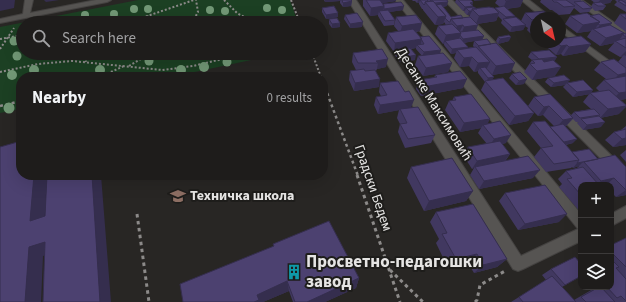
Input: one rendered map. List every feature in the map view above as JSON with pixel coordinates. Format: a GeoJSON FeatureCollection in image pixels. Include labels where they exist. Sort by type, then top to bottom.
{"type":"FeatureCollection","features":[{"type":"Feature","properties":{"kind":"street"},"geometry":{"type":"LineString","coordinates":[[29,0],[26,16],[107,0]]}},
{"type":"Feature","properties":{"kind":"street","name":"Десанке Максимовић"},"geometry":{"type":"LineString","coordinates":[[352,0],[518,264]]}},
{"type":"Feature","properties":{"kind":"street"},"geometry":{"type":"LineString","coordinates":[[399,0],[578,220]]}},
{"type":"Feature","properties":{"kind":"street"},"geometry":{"type":"LineString","coordinates":[[448,0],[626,177]]}},
{"type":"Feature","properties":{"kind":"street"},"geometry":{"type":"LineString","coordinates":[[525,0],[540,12]]}},
{"type":"Feature","properties":{"kind":"street"},"geometry":{"type":"LineString","coordinates":[[577,0],[626,35]]}},
{"type":"Feature","properties":{"kind":"street"},"geometry":{"type":"LineString","coordinates":[[0,21],[16,18]]}},
{"type":"Feature","properties":{"kind":"street"},"geometry":{"type":"LineString","coordinates":[[566,32],[626,77]]}},
{"type":"Feature","properties":{"kind":"street"},"geometry":{"type":"LineString","coordinates":[[614,218],[626,212]]}},
{"type":"Feature","properties":{"kind":"street"},"geometry":{"type":"LineString","coordinates":[[518,264],[578,235]]}},
{"type":"Feature","properties":{"kind":"path"},"geometry":{"type":"LineString","coordinates":[[149,15],[195,0],[199,7],[197,16]]}},
{"type":"Feature","properties":{"kind":"path"},"geometry":{"type":"LineString","coordinates":[[224,0],[237,13],[242,16]]}},
{"type":"Feature","properties":{"kind":"path"},"geometry":{"type":"LineString","coordinates":[[291,0],[297,16]]}},
{"type":"Feature","properties":{"kind":"path"},"geometry":{"type":"LineString","coordinates":[[0,49],[9,38],[16,23]]}},
{"type":"Feature","properties":{"kind":"path"},"geometry":{"type":"LineString","coordinates":[[0,39],[16,36]]}},
{"type":"Feature","properties":{"kind":"path"},"geometry":{"type":"LineString","coordinates":[[129,66],[139,60]]}},
{"type":"Feature","properties":{"kind":"path"},"geometry":{"type":"LineString","coordinates":[[0,72],[54,62],[86,62],[162,70],[193,66],[218,60]]}},
{"type":"Feature","properties":{"kind":"path"},"geometry":{"type":"LineString","coordinates":[[315,60],[319,72]]}},
{"type":"Feature","properties":{"kind":"path"},"geometry":{"type":"LineString","coordinates":[[111,72],[124,66]]}},
{"type":"Feature","properties":{"kind":"path","name":"Градски Бедем"},"geometry":{"type":"LineString","coordinates":[[328,95],[347,144],[400,302]]}},
{"type":"Feature","properties":{"kind":"path"},"geometry":{"type":"LineString","coordinates":[[0,106],[16,102]]}},
{"type":"Feature","properties":{"kind":"path"},"geometry":{"type":"LineString","coordinates":[[137,214],[148,302]]}},
{"type":"Feature","properties":{"kind":"path"},"geometry":{"type":"LineString","coordinates":[[475,302],[477,300],[480,285],[518,264]]}},
{"type":"Feature","properties":{"kind":"path"},"geometry":{"type":"LineString","coordinates":[[390,269],[422,302]]}},
{"type":"Feature","properties":{"kind":"green space"},"geometry":{"type":"Polygon","coordinates":[[[138,0],[290,0],[296,16],[56,16],[138,0]]]}},
{"type":"Feature","properties":{"kind":"green space"},"geometry":{"type":"Polygon","coordinates":[[[16,24],[16,60],[251,60],[195,72],[16,72],[16,110],[0,113],[0,27],[16,24]]]}},
{"type":"Feature","properties":{"kind":"building"},"geometry":{"type":"Polygon","coordinates":[[[342,0],[351,0],[352,1],[343,3],[342,0]]]}},
{"type":"Feature","properties":{"kind":"building"},"geometry":{"type":"Polygon","coordinates":[[[366,0],[380,0],[384,6],[371,8],[366,0]]]}},
{"type":"Feature","properties":{"kind":"building"},"geometry":{"type":"Polygon","coordinates":[[[420,0],[428,1],[425,2],[424,5],[420,0]]]}},
{"type":"Feature","properties":{"kind":"building"},"geometry":{"type":"Polygon","coordinates":[[[430,0],[447,0],[448,2],[435,3],[430,0]]]}},
{"type":"Feature","properties":{"kind":"building"},"geometry":{"type":"Polygon","coordinates":[[[458,0],[471,0],[473,2],[470,3],[473,6],[465,7],[458,0]]]}},
{"type":"Feature","properties":{"kind":"building"},"geometry":{"type":"Polygon","coordinates":[[[552,0],[566,0],[575,6],[564,7],[552,0]]]}},
{"type":"Feature","properties":{"kind":"building"},"geometry":{"type":"Polygon","coordinates":[[[621,0],[626,3],[626,6],[618,1],[621,0]]]}},
{"type":"Feature","properties":{"kind":"building"},"geometry":{"type":"Polygon","coordinates":[[[433,1],[446,16],[438,17],[425,2],[433,1]]]}},
{"type":"Feature","properties":{"kind":"building"},"geometry":{"type":"Polygon","coordinates":[[[583,1],[592,8],[583,9],[574,2],[583,1]]]}},
{"type":"Feature","properties":{"kind":"building"},"geometry":{"type":"Polygon","coordinates":[[[401,2],[404,6],[384,9],[383,4],[401,2]]]}},
{"type":"Feature","properties":{"kind":"building"},"geometry":{"type":"Polygon","coordinates":[[[601,2],[606,6],[598,6],[593,3],[601,2]]]}},
{"type":"Feature","properties":{"kind":"building"},"geometry":{"type":"Polygon","coordinates":[[[441,4],[451,17],[461,15],[463,18],[451,19],[449,22],[445,18],[446,16],[436,5],[441,4]]]}},
{"type":"Feature","properties":{"kind":"building"},"geometry":{"type":"Polygon","coordinates":[[[334,6],[338,13],[326,15],[322,8],[334,6]]]}},
{"type":"Feature","properties":{"kind":"building"},"geometry":{"type":"Polygon","coordinates":[[[504,6],[515,16],[506,17],[495,8],[504,6]]]}},
{"type":"Feature","properties":{"kind":"building"},"geometry":{"type":"Polygon","coordinates":[[[474,7],[477,9],[472,9],[472,11],[469,11],[466,8],[474,7]]]}},
{"type":"Feature","properties":{"kind":"building"},"geometry":{"type":"Polygon","coordinates":[[[489,7],[494,8],[499,13],[479,16],[472,9],[489,7]]]}},
{"type":"Feature","properties":{"kind":"building"},"geometry":{"type":"Polygon","coordinates":[[[388,10],[395,20],[385,21],[379,11],[388,10]]]}},
{"type":"Feature","properties":{"kind":"building"},"geometry":{"type":"Polygon","coordinates":[[[530,12],[530,18],[525,13],[530,12]]]}},
{"type":"Feature","properties":{"kind":"building"},"geometry":{"type":"Polygon","coordinates":[[[357,13],[363,22],[350,24],[345,15],[357,13]]]}},
{"type":"Feature","properties":{"kind":"building"},"geometry":{"type":"Polygon","coordinates":[[[587,13],[600,22],[583,25],[570,16],[587,13]]]}},
{"type":"Feature","properties":{"kind":"building"},"geometry":{"type":"Polygon","coordinates":[[[599,14],[612,23],[600,25],[598,24],[600,22],[590,16],[599,14]]]}},
{"type":"Feature","properties":{"kind":"building"},"geometry":{"type":"Polygon","coordinates":[[[620,14],[626,14],[626,19],[620,14]]]}},
{"type":"Feature","properties":{"kind":"building"},"geometry":{"type":"Polygon","coordinates":[[[416,15],[422,23],[402,26],[396,17],[416,15]]]}},
{"type":"Feature","properties":{"kind":"building"},"geometry":{"type":"Polygon","coordinates":[[[470,17],[478,25],[464,27],[463,25],[457,26],[451,19],[470,17]]]}},
{"type":"Feature","properties":{"kind":"building"},"geometry":{"type":"Polygon","coordinates":[[[516,17],[526,25],[512,27],[503,19],[516,17]]]}},
{"type":"Feature","properties":{"kind":"building"},"geometry":{"type":"Polygon","coordinates":[[[337,18],[340,23],[332,24],[329,19],[337,18]]]}},
{"type":"Feature","properties":{"kind":"building"},"geometry":{"type":"Polygon","coordinates":[[[452,24],[461,33],[446,35],[438,26],[452,24]]]}},
{"type":"Feature","properties":{"kind":"building"},"geometry":{"type":"Polygon","coordinates":[[[610,25],[624,33],[606,38],[593,29],[610,25]]]}},
{"type":"Feature","properties":{"kind":"building"},"geometry":{"type":"Polygon","coordinates":[[[413,29],[422,39],[395,43],[388,33],[413,29]]]}},
{"type":"Feature","properties":{"kind":"building"},"geometry":{"type":"Polygon","coordinates":[[[478,30],[484,36],[463,39],[460,35],[460,32],[478,30]]]}},
{"type":"Feature","properties":{"kind":"building"},"geometry":{"type":"Polygon","coordinates":[[[509,35],[511,37],[500,39],[498,37],[509,35]]]}},
{"type":"Feature","properties":{"kind":"building"},"geometry":{"type":"Polygon","coordinates":[[[429,36],[441,50],[424,52],[417,45],[424,44],[420,37],[429,36]]]}},
{"type":"Feature","properties":{"kind":"building"},"geometry":{"type":"Polygon","coordinates":[[[581,36],[591,44],[569,47],[566,45],[566,38],[581,36]]]}},
{"type":"Feature","properties":{"kind":"building"},"geometry":{"type":"Polygon","coordinates":[[[460,38],[468,47],[452,49],[445,41],[460,38]]]}},
{"type":"Feature","properties":{"kind":"building"},"geometry":{"type":"Polygon","coordinates":[[[626,38],[626,48],[615,41],[626,38]]]}},
{"type":"Feature","properties":{"kind":"building"},"geometry":{"type":"Polygon","coordinates":[[[487,39],[491,44],[479,46],[474,41],[487,39]]]}},
{"type":"Feature","properties":{"kind":"building"},"geometry":{"type":"Polygon","coordinates":[[[496,43],[515,63],[496,66],[478,46],[496,43]]]}},
{"type":"Feature","properties":{"kind":"building"},"geometry":{"type":"Polygon","coordinates":[[[476,47],[490,62],[478,63],[472,57],[464,58],[457,50],[476,47]]]}},
{"type":"Feature","properties":{"kind":"building"},"geometry":{"type":"Polygon","coordinates":[[[410,48],[416,55],[401,58],[396,50],[410,48]]]}},
{"type":"Feature","properties":{"kind":"building"},"geometry":{"type":"Polygon","coordinates":[[[382,49],[388,59],[376,61],[378,63],[358,63],[353,53],[382,49]]]}},
{"type":"Feature","properties":{"kind":"building"},"geometry":{"type":"Polygon","coordinates":[[[549,50],[557,57],[539,59],[531,52],[549,50]]]}},
{"type":"Feature","properties":{"kind":"building"},"geometry":{"type":"Polygon","coordinates":[[[443,53],[452,63],[426,68],[418,56],[443,53]]]}},
{"type":"Feature","properties":{"kind":"building"},"geometry":{"type":"Polygon","coordinates":[[[542,59],[544,62],[553,60],[561,67],[537,71],[530,64],[535,63],[532,60],[542,59]]]}},
{"type":"Feature","properties":{"kind":"building"},"geometry":{"type":"Polygon","coordinates":[[[614,59],[626,68],[626,73],[618,75],[601,62],[614,59]]]}},
{"type":"Feature","properties":{"kind":"building"},"geometry":{"type":"Polygon","coordinates":[[[485,67],[494,77],[488,78],[480,68],[485,67]]]}},
{"type":"Feature","properties":{"kind":"building"},"geometry":{"type":"Polygon","coordinates":[[[364,69],[365,71],[375,70],[380,79],[355,83],[350,71],[364,69]]]}},
{"type":"Feature","properties":{"kind":"building"},"geometry":{"type":"Polygon","coordinates":[[[460,71],[467,79],[423,87],[419,80],[437,77],[435,75],[460,71]]]}},
{"type":"Feature","properties":{"kind":"building"},"geometry":{"type":"Polygon","coordinates":[[[520,72],[527,79],[519,81],[512,74],[520,72]]]}},
{"type":"Feature","properties":{"kind":"building"},"geometry":{"type":"Polygon","coordinates":[[[564,75],[570,80],[554,83],[548,78],[564,75]]]}},
{"type":"Feature","properties":{"kind":"building"},"geometry":{"type":"Polygon","coordinates":[[[626,76],[626,92],[619,93],[604,80],[626,76]]]}},
{"type":"Feature","properties":{"kind":"building"},"geometry":{"type":"Polygon","coordinates":[[[503,78],[534,113],[515,116],[485,81],[503,78]]]}},
{"type":"Feature","properties":{"kind":"building"},"geometry":{"type":"Polygon","coordinates":[[[583,80],[593,90],[577,92],[567,83],[583,80]]]}},
{"type":"Feature","properties":{"kind":"building"},"geometry":{"type":"Polygon","coordinates":[[[398,81],[405,92],[409,91],[414,100],[380,105],[376,97],[387,95],[380,83],[398,81]]]}},
{"type":"Feature","properties":{"kind":"building"},"geometry":{"type":"Polygon","coordinates":[[[609,90],[626,106],[608,109],[590,93],[609,90]]]}},
{"type":"Feature","properties":{"kind":"building"},"geometry":{"type":"Polygon","coordinates":[[[471,94],[490,119],[464,123],[449,101],[456,100],[454,97],[471,94]]]}},
{"type":"Feature","properties":{"kind":"building"},"geometry":{"type":"Polygon","coordinates":[[[550,94],[573,118],[563,120],[549,106],[544,107],[534,97],[550,94]]]}},
{"type":"Feature","properties":{"kind":"building"},"geometry":{"type":"Polygon","coordinates":[[[418,107],[435,135],[408,139],[400,124],[407,123],[400,109],[418,107]]]}},
{"type":"Feature","properties":{"kind":"building"},"geometry":{"type":"Polygon","coordinates":[[[594,109],[600,115],[580,118],[574,112],[594,109]]]}},
{"type":"Feature","properties":{"kind":"building"},"geometry":{"type":"Polygon","coordinates":[[[599,116],[605,122],[587,125],[581,119],[599,116]]]}},
{"type":"Feature","properties":{"kind":"building"},"geometry":{"type":"Polygon","coordinates":[[[500,121],[511,135],[494,139],[483,125],[500,121]]]}},
{"type":"Feature","properties":{"kind":"building"},"geometry":{"type":"Polygon","coordinates":[[[545,121],[579,160],[554,164],[541,148],[553,146],[533,122],[545,121]]]}},
{"type":"Feature","properties":{"kind":"building"},"geometry":{"type":"Polygon","coordinates":[[[563,124],[577,139],[564,142],[550,127],[563,124]]]}},
{"type":"Feature","properties":{"kind":"building"},"geometry":{"type":"Polygon","coordinates":[[[626,129],[626,138],[622,139],[614,132],[626,129]]]}},
{"type":"Feature","properties":{"kind":"building"},"geometry":{"type":"Polygon","coordinates":[[[500,141],[510,154],[477,161],[468,147],[500,141]]]}},
{"type":"Feature","properties":{"kind":"building"},"geometry":{"type":"Polygon","coordinates":[[[16,142],[16,180],[34,180],[30,221],[45,216],[47,180],[92,180],[100,302],[43,302],[45,242],[29,247],[25,302],[0,302],[0,147],[16,142]]]}},
{"type":"Feature","properties":{"kind":"building"},"geometry":{"type":"Polygon","coordinates":[[[589,149],[598,159],[577,163],[579,160],[572,152],[589,149]]]}},
{"type":"Feature","properties":{"kind":"building"},"geometry":{"type":"Polygon","coordinates":[[[615,155],[626,167],[626,190],[614,178],[601,181],[584,162],[615,155]]]}},
{"type":"Feature","properties":{"kind":"building"},"geometry":{"type":"Polygon","coordinates":[[[528,156],[540,170],[484,181],[475,167],[528,156]]]}},
{"type":"Feature","properties":{"kind":"building"},"geometry":{"type":"Polygon","coordinates":[[[452,158],[473,191],[429,201],[411,167],[452,158]]]}},
{"type":"Feature","properties":{"kind":"building"},"geometry":{"type":"Polygon","coordinates":[[[583,167],[596,182],[578,182],[578,192],[567,179],[572,178],[566,171],[583,167]]]}},
{"type":"Feature","properties":{"kind":"building"},"geometry":{"type":"Polygon","coordinates":[[[545,185],[567,214],[525,224],[505,193],[545,185]]]}},
{"type":"Feature","properties":{"kind":"building"},"geometry":{"type":"Polygon","coordinates":[[[473,204],[507,259],[483,265],[477,254],[456,259],[442,234],[447,233],[436,212],[473,204]]]}},
{"type":"Feature","properties":{"kind":"building","name":"Просветно-педагошки завод"},"geometry":{"type":"Polygon","coordinates":[[[329,221],[359,278],[307,302],[295,302],[287,281],[257,295],[259,300],[254,302],[183,302],[180,284],[274,246],[273,244],[329,221]]]}},
{"type":"Feature","properties":{"kind":"building"},"geometry":{"type":"Polygon","coordinates":[[[626,238],[626,267],[614,255],[614,244],[626,238]]]}},
{"type":"Feature","properties":{"kind":"building"},"geometry":{"type":"Polygon","coordinates":[[[575,257],[578,260],[578,278],[565,285],[551,269],[575,257]]]}},
{"type":"Feature","properties":{"kind":"building"},"geometry":{"type":"Polygon","coordinates":[[[614,262],[619,267],[616,268],[626,279],[626,301],[621,296],[617,298],[610,290],[614,290],[614,262]]]}},
{"type":"Feature","properties":{"kind":"building"},"geometry":{"type":"Polygon","coordinates":[[[552,276],[576,302],[523,302],[519,297],[552,276]]]}},
{"type":"Feature","properties":{"kind":"building"},"geometry":{"type":"Polygon","coordinates":[[[594,290],[604,290],[615,302],[586,302],[581,297],[594,290]]]}},
{"type":"Feature","properties":{"kind":"place","name":"Техничка школа"},"geometry":{"type":"Point","coordinates":[178,196]}},
{"type":"Feature","properties":{"kind":"place","name":"Просветно-педагошки завод"},"geometry":{"type":"Point","coordinates":[294,272]}}]}
